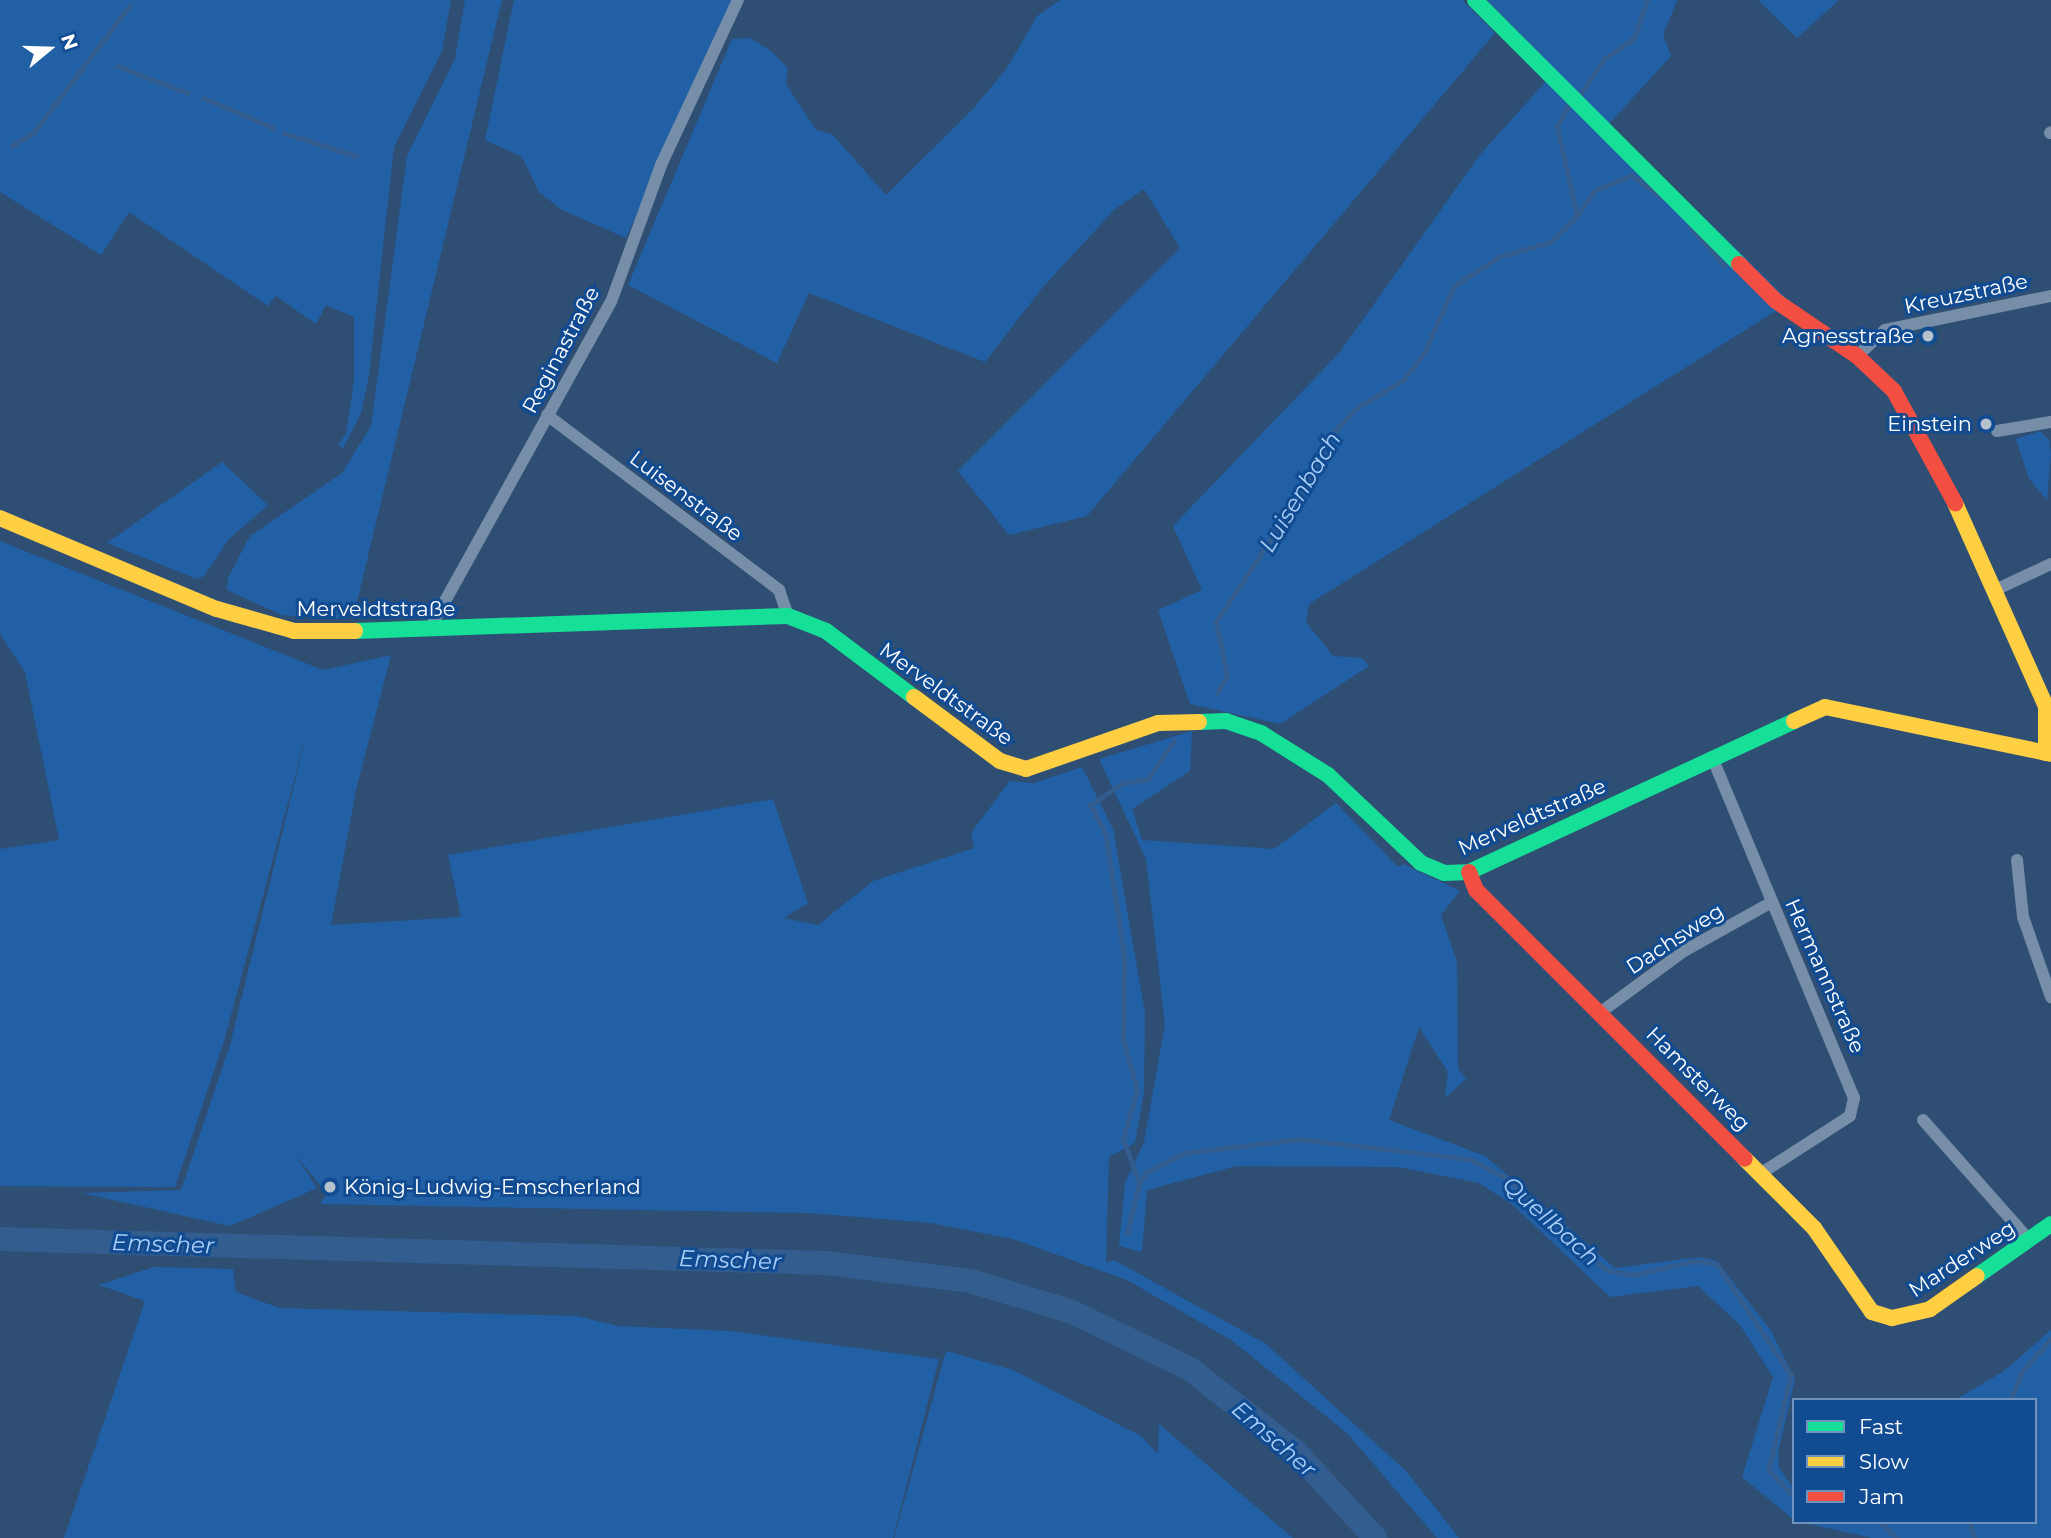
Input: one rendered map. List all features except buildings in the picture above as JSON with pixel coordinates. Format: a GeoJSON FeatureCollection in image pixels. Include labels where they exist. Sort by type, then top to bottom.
{"type":"FeatureCollection","features":[{"type":"Feature","properties":{"kind":"main road"},"geometry":{"type":"LineString","coordinates":[[1475,0],[1776,300],[1857,356],[1894,391],[1930,447],[2046,706],[2048,753]]}},
{"type":"Feature","properties":{"kind":"main road","name":"Merveldtstraße"},"geometry":{"type":"LineString","coordinates":[[0,518],[271,627],[429,630],[788,616],[826,631],[1009,766],[1040,768],[1170,720],[1226,721],[1261,733],[1328,775],[1421,863],[1444,873],[1469,872],[1712,757],[1825,707],[2048,753]]}},
{"type":"Feature","properties":{"kind":"main road","name":"Hamsterweg"},"geometry":{"type":"LineString","coordinates":[[1469,872],[1476,890],[1763,1172],[1814,1228],[1857,1297],[1872,1312],[1892,1318]]}},
{"type":"Feature","properties":{"kind":"main road","name":"Marderweg"},"geometry":{"type":"LineString","coordinates":[[1892,1318],[1930,1309],[2051,1224]]}},
{"type":"Feature","properties":{"kind":"street","name":"Reginastraße"},"geometry":{"type":"LineString","coordinates":[[429,630],[611,302],[661,165],[738,0]]}},
{"type":"Feature","properties":{"kind":"street","name":"Kreuzstraße"},"geometry":{"type":"LineString","coordinates":[[1857,356],[1885,330],[2051,296]]}},
{"type":"Feature","properties":{"kind":"street","name":"Luisenstraße"},"geometry":{"type":"LineString","coordinates":[[547,415],[779,590],[788,616]]}},
{"type":"Feature","properties":{"kind":"street"},"geometry":{"type":"LineString","coordinates":[[1997,431],[2051,422]]}},
{"type":"Feature","properties":{"kind":"street"},"geometry":{"type":"LineString","coordinates":[[1993,591],[2051,564]]}},
{"type":"Feature","properties":{"kind":"street","name":"Hermannstraße"},"geometry":{"type":"LineString","coordinates":[[1712,757],[1854,1098],[1850,1116],[1763,1172]]}},
{"type":"Feature","properties":{"kind":"street"},"geometry":{"type":"LineString","coordinates":[[2017,860],[2023,917],[2051,997]]}},
{"type":"Feature","properties":{"kind":"street","name":"Dachsweg"},"geometry":{"type":"LineString","coordinates":[[1601,1012],[1684,951],[1772,902]]}},
{"type":"Feature","properties":{"kind":"street"},"geometry":{"type":"LineString","coordinates":[[1923,1120],[2029,1240]]}},
{"type":"Feature","properties":{"kind":"shaded area"},"geometry":{"type":"Polygon","coordinates":[[[0,0],[451,0],[442,51],[394,147],[369,375],[361,413],[343,448],[338,445],[346,434],[354,381],[354,317],[326,305],[316,324],[276,296],[268,306],[129,212],[101,255],[0,192],[0,0]]]}},
{"type":"Feature","properties":{"kind":"shaded area"},"geometry":{"type":"Polygon","coordinates":[[[465,0],[502,0],[355,610],[343,608],[338,619],[282,615],[227,590],[228,578],[250,536],[342,473],[371,426],[407,156],[455,59],[465,0]]]}},
{"type":"Feature","properties":{"kind":"shaded area"},"geometry":{"type":"Polygon","coordinates":[[[514,0],[735,0],[626,238],[562,210],[539,192],[522,157],[485,140],[514,0]]]}},
{"type":"Feature","properties":{"kind":"shaded area"},"geometry":{"type":"Polygon","coordinates":[[[1060,0],[1462,0],[1495,33],[1087,516],[1009,535],[958,471],[1180,248],[1144,189],[1114,210],[1043,287],[985,362],[809,293],[777,363],[628,285],[732,39],[751,38],[773,53],[788,68],[786,84],[816,130],[832,134],[886,195],[973,109],[1007,68],[1037,16],[1060,0]]]}},
{"type":"Feature","properties":{"kind":"shaded area"},"geometry":{"type":"Polygon","coordinates":[[[1487,0],[1677,0],[1663,35],[1671,56],[1609,124],[1790,302],[1309,604],[1306,622],[1333,656],[1362,658],[1369,666],[1280,724],[1190,704],[1158,610],[1202,590],[1173,526],[1340,352],[1479,156],[1556,70],[1487,0]]]}},
{"type":"Feature","properties":{"kind":"shaded area"},"geometry":{"type":"Polygon","coordinates":[[[1758,0],[1839,0],[1797,38],[1758,0]]]}},
{"type":"Feature","properties":{"kind":"shaded area"},"geometry":{"type":"Polygon","coordinates":[[[2040,431],[2049,440],[2051,454],[2047,500],[2029,479],[2016,439],[2040,431]]]}},
{"type":"Feature","properties":{"kind":"shaded area"},"geometry":{"type":"Polygon","coordinates":[[[222,462],[268,505],[229,539],[204,576],[197,579],[107,543],[222,462]]]}},
{"type":"Feature","properties":{"kind":"shaded area"},"geometry":{"type":"Polygon","coordinates":[[[0,541],[323,670],[391,655],[356,790],[331,925],[461,917],[448,855],[773,799],[808,903],[784,918],[818,925],[873,881],[974,848],[971,833],[1010,781],[1034,783],[1082,767],[1113,829],[1145,1013],[1144,1092],[1135,1143],[1109,1157],[1106,1263],[1114,1260],[1266,1344],[1407,1472],[1459,1538],[1437,1538],[1347,1433],[1231,1340],[1127,1280],[1013,1239],[931,1223],[809,1213],[320,1204],[327,1194],[294,1153],[317,1188],[230,1226],[82,1193],[181,1190],[230,1045],[309,724],[224,1041],[175,1187],[0,1186],[0,849],[59,840],[25,672],[0,634],[0,541]]]}},
{"type":"Feature","properties":{"kind":"shaded area"},"geometry":{"type":"Polygon","coordinates":[[[1192,731],[1190,771],[1132,809],[1142,840],[1274,849],[1336,803],[1398,867],[1403,864],[1460,891],[1441,915],[1457,962],[1458,1069],[1466,1079],[1445,1098],[1448,1072],[1419,1027],[1389,1120],[1485,1156],[1615,1268],[1700,1257],[1717,1261],[1771,1331],[1795,1379],[1778,1453],[1779,1468],[1792,1486],[1792,1518],[1742,1477],[1773,1377],[1740,1325],[1698,1286],[1610,1297],[1513,1205],[1479,1183],[1398,1167],[1237,1166],[1147,1190],[1142,1252],[1119,1246],[1125,1183],[1144,1142],[1165,1025],[1146,859],[1099,759],[1192,731]]]}},
{"type":"Feature","properties":{"kind":"shaded area"},"geometry":{"type":"Polygon","coordinates":[[[154,1267],[233,1269],[236,1292],[279,1308],[577,1316],[618,1326],[730,1331],[939,1359],[893,1538],[64,1538],[145,1301],[99,1285],[154,1267]]]}},
{"type":"Feature","properties":{"kind":"shaded area"},"geometry":{"type":"Polygon","coordinates":[[[2051,1330],[2051,1538],[1873,1538],[1808,1524],[2037,1524],[2037,1398],[1958,1398],[2004,1371],[2051,1330]]]}},
{"type":"Feature","properties":{"kind":"shaded area"},"geometry":{"type":"Polygon","coordinates":[[[946,1351],[1013,1370],[1141,1436],[1158,1454],[1159,1424],[1293,1538],[894,1538],[946,1351]]]}},
{"type":"Feature","properties":{"kind":"waterway"},"geometry":{"type":"LineString","coordinates":[[1580,95],[1604,59],[1634,38],[1647,0]]}},
{"type":"Feature","properties":{"kind":"waterway"},"geometry":{"type":"LineString","coordinates":[[12,146],[34,132],[130,5]]}},
{"type":"Feature","properties":{"kind":"waterway"},"geometry":{"type":"LineString","coordinates":[[117,66],[188,93]]}},
{"type":"Feature","properties":{"kind":"waterway"},"geometry":{"type":"LineString","coordinates":[[204,98],[274,128]]}},
{"type":"Feature","properties":{"kind":"waterway","name":"Luisenbach"},"geometry":{"type":"LineString","coordinates":[[1217,693],[1227,675],[1216,622],[1305,488],[1329,438],[1354,410],[1403,380],[1424,353],[1454,286],[1499,257],[1550,242],[1577,216],[1557,127],[1569,104]]}},
{"type":"Feature","properties":{"kind":"waterway"},"geometry":{"type":"LineString","coordinates":[[284,133],[356,156]]}},
{"type":"Feature","properties":{"kind":"waterway"},"geometry":{"type":"LineString","coordinates":[[1578,215],[1595,190],[1632,175],[1662,198]]}},
{"type":"Feature","properties":{"kind":"waterway"},"geometry":{"type":"LineString","coordinates":[[1690,226],[1724,265]]}},
{"type":"Feature","properties":{"kind":"waterway","name":"Luisenbach"},"geometry":{"type":"LineString","coordinates":[[1139,1183],[1123,1139],[1137,1090],[1123,1041],[1124,957],[1106,836],[1090,805],[1123,783],[1148,779],[1174,741]]}},
{"type":"Feature","properties":{"kind":"waterway","name":"Quellbach"},"geometry":{"type":"LineString","coordinates":[[1127,1233],[1139,1184],[1147,1172],[1184,1153],[1299,1139],[1470,1159],[1512,1181],[1606,1270],[1633,1275],[1694,1261],[1717,1264],[1791,1375],[1769,1470],[1792,1495]]}},
{"type":"Feature","properties":{"kind":"waterway","name":"Emscher"},"geometry":{"type":"LineString","coordinates":[[0,1239],[826,1263],[970,1281],[1070,1311],[1190,1369],[1296,1452],[1375,1538]]}},
{"type":"Feature","properties":{"kind":"waterway"},"geometry":{"type":"LineString","coordinates":[[2012,1398],[2021,1372],[2051,1339]]}},
{"type":"Feature","properties":{"kind":"waterway","name":"Quellbach"},"geometry":{"type":"LineString","coordinates":[[1883,1524],[1897,1538]]}},
{"type":"Feature","properties":{"kind":"waterway"},"geometry":{"type":"LineString","coordinates":[[1971,1524],[1975,1538]]}},
{"type":"Feature","properties":{"kind":"traffic: fast"},"geometry":{"type":"LineString","coordinates":[[1475,0],[1739,264]]}},
{"type":"Feature","properties":{"kind":"traffic: fast"},"geometry":{"type":"LineString","coordinates":[[355,631],[788,616],[826,631],[914,697]]}},
{"type":"Feature","properties":{"kind":"traffic: fast"},"geometry":{"type":"LineString","coordinates":[[1199,722],[1226,721],[1261,733],[1328,775],[1421,863],[1444,873],[1469,872],[1794,721]]}},
{"type":"Feature","properties":{"kind":"traffic: fast"},"geometry":{"type":"LineString","coordinates":[[1977,1276],[2051,1224]]}},
{"type":"Feature","properties":{"kind":"traffic: slow"},"geometry":{"type":"LineString","coordinates":[[1955,503],[2046,706],[2046,753]]}},
{"type":"Feature","properties":{"kind":"traffic: slow"},"geometry":{"type":"LineString","coordinates":[[0,518],[217,609],[294,631],[355,631]]}},
{"type":"Feature","properties":{"kind":"traffic: slow"},"geometry":{"type":"LineString","coordinates":[[914,697],[1000,761],[1026,769],[1158,723],[1199,722]]}},
{"type":"Feature","properties":{"kind":"traffic: slow"},"geometry":{"type":"LineString","coordinates":[[1794,721],[1825,707],[2051,754]]}},
{"type":"Feature","properties":{"kind":"traffic: slow"},"geometry":{"type":"LineString","coordinates":[[1745,1159],[1814,1228],[1872,1312],[1892,1318],[1930,1309],[1977,1276]]}},
{"type":"Feature","properties":{"kind":"traffic: jam"},"geometry":{"type":"LineString","coordinates":[[1739,264],[1776,301],[1857,356],[1894,391],[1955,503]]}},
{"type":"Feature","properties":{"kind":"traffic: jam"},"geometry":{"type":"LineString","coordinates":[[1469,872],[1476,890],[1745,1159]]}},
{"type":"Feature","properties":{"kind":"place","name":"Agnesstraße"},"geometry":{"type":"Point","coordinates":[1928,336]}},
{"type":"Feature","properties":{"kind":"place","name":"Einstein"},"geometry":{"type":"Point","coordinates":[1986,424]}},
{"type":"Feature","properties":{"kind":"place","name":"König-Ludwig-Emscherland"},"geometry":{"type":"Point","coordinates":[330,1187]}}]}
